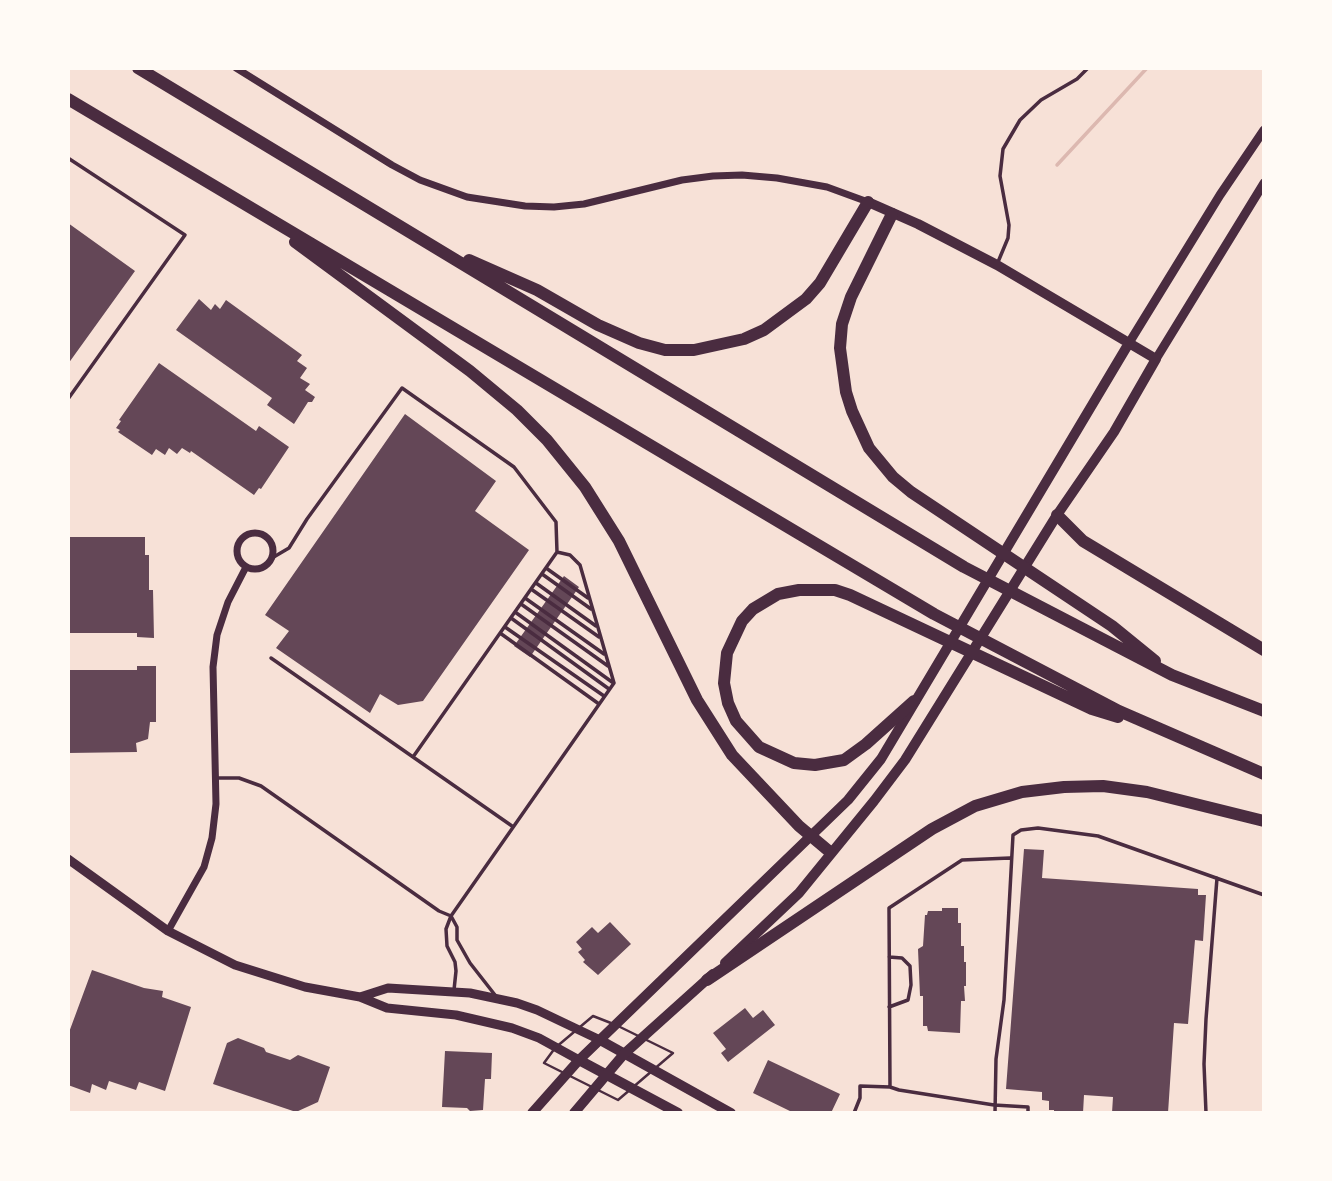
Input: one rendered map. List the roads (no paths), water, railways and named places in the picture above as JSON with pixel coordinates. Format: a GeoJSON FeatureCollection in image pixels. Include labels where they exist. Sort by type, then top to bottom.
{"type":"FeatureCollection","features":[{"type":"Feature","properties":{"kind":"highway"},"geometry":{"type":"LineString","coordinates":[[138,68],[964,567],[1172,675],[1264,711]]}},
{"type":"Feature","properties":{"kind":"highway"},"geometry":{"type":"LineString","coordinates":[[68,99],[934,614],[1023,670]]}},
{"type":"Feature","properties":{"kind":"highway"},"geometry":{"type":"LineString","coordinates":[[426,242],[537,290],[598,325],[639,343],[665,350],[694,350],[744,339],[764,330],[806,299],[820,283],[868,202]]}},
{"type":"Feature","properties":{"kind":"highway"},"geometry":{"type":"LineString","coordinates":[[245,205],[470,371],[517,410],[547,440],[599,506],[697,700],[732,755],[830,852]]}},
{"type":"Feature","properties":{"kind":"highway"},"geometry":{"type":"LineString","coordinates":[[892,214],[851,297],[842,324],[840,348],[846,392],[860,429],[879,462],[911,492],[1112,626],[1172,675]]}},
{"type":"Feature","properties":{"kind":"highway"},"geometry":{"type":"LineString","coordinates":[[1057,515],[1083,541],[1264,650]]}},
{"type":"Feature","properties":{"kind":"highway"},"geometry":{"type":"LineString","coordinates":[[914,701],[844,760],[815,765],[794,763],[759,747],[736,721],[724,683],[727,653],[742,621],[753,609],[778,594],[799,590],[835,590],[923,631],[1023,670],[1264,774]]}},
{"type":"Feature","properties":{"kind":"highway"},"geometry":{"type":"LineString","coordinates":[[707,980],[932,829],[975,806],[1022,792],[1103,786],[1147,792],[1264,821]]}},
{"type":"Feature","properties":{"kind":"main road"},"geometry":{"type":"LineString","coordinates":[[574,1113],[624,1054],[799,893],[874,801],[905,760],[1057,515],[1114,432],[1156,359],[997,265],[918,224],[868,202]]}},
{"type":"Feature","properties":{"kind":"main road"},"geometry":{"type":"LineString","coordinates":[[532,1113],[579,1060],[812,837],[848,800],[881,759],[1129,343]]}},
{"type":"Feature","properties":{"kind":"main road"},"geometry":{"type":"LineString","coordinates":[[600,1040],[731,1113]]}},
{"type":"Feature","properties":{"kind":"main road"},"geometry":{"type":"LineString","coordinates":[[579,1060],[678,1113]]}},
{"type":"Feature","properties":{"kind":"street"},"geometry":{"type":"LineString","coordinates":[[236,68],[392,165],[420,180],[467,197],[525,206],[554,207],[584,204],[682,180],[742,175],[827,187],[868,202]]}},
{"type":"Feature","properties":{"kind":"street"},"geometry":{"type":"LineString","coordinates":[[1129,343],[1213,206],[1260,141],[1264,130]]}},
{"type":"Feature","properties":{"kind":"street"},"geometry":{"type":"LineString","coordinates":[[1156,359],[1264,183]]}},
{"type":"Feature","properties":{"kind":"street"},"geometry":{"type":"LineString","coordinates":[[259,533],[269,540],[272,558],[264,567],[246,567],[241,564],[237,553],[239,542],[247,535],[259,533]]}},
{"type":"Feature","properties":{"kind":"street"},"geometry":{"type":"LineString","coordinates":[[168,930],[204,867],[212,838],[216,804],[213,667],[217,635],[228,602],[246,567]]}},
{"type":"Feature","properties":{"kind":"street"},"geometry":{"type":"LineString","coordinates":[[68,859],[168,930],[211,954],[271,978],[360,997],[387,1008],[456,1016],[512,1028],[539,1038],[579,1060]]}},
{"type":"Feature","properties":{"kind":"street"},"geometry":{"type":"LineString","coordinates":[[360,997],[388,988],[454,991],[499,999],[537,1010],[600,1040]]}},
{"type":"Feature","properties":{"kind":"lane"},"geometry":{"type":"LineString","coordinates":[[997,265],[1008,237],[1009,225],[1000,176],[1003,149],[1020,120],[1041,100],[1077,79],[1088,68]]}},
{"type":"Feature","properties":{"kind":"lane"},"geometry":{"type":"LineString","coordinates":[[68,158],[185,235],[68,399]]}},
{"type":"Feature","properties":{"kind":"lane"},"geometry":{"type":"LineString","coordinates":[[272,558],[289,548],[402,388],[513,467],[556,522],[557,552],[413,757]]}},
{"type":"Feature","properties":{"kind":"lane"},"geometry":{"type":"LineString","coordinates":[[557,552],[570,555],[580,565],[614,683]]}},
{"type":"Feature","properties":{"kind":"lane"},"geometry":{"type":"LineString","coordinates":[[546,568],[590,600]]}},
{"type":"Feature","properties":{"kind":"lane"},"geometry":{"type":"LineString","coordinates":[[542,574],[593,610]]}},
{"type":"Feature","properties":{"kind":"lane"},"geometry":{"type":"LineString","coordinates":[[536,583],[598,627]]}},
{"type":"Feature","properties":{"kind":"lane"},"geometry":{"type":"LineString","coordinates":[[531,589],[601,638]]}},
{"type":"Feature","properties":{"kind":"lane"},"geometry":{"type":"LineString","coordinates":[[525,598],[606,655]]}},
{"type":"Feature","properties":{"kind":"lane"},"geometry":{"type":"LineString","coordinates":[[521,604],[610,667]]}},
{"type":"Feature","properties":{"kind":"lane"},"geometry":{"type":"LineString","coordinates":[[515,612],[614,683]]}},
{"type":"Feature","properties":{"kind":"lane"},"geometry":{"type":"LineString","coordinates":[[511,618],[609,689]]}},
{"type":"Feature","properties":{"kind":"lane"},"geometry":{"type":"LineString","coordinates":[[505,627],[604,696]]}},
{"type":"Feature","properties":{"kind":"lane"},"geometry":{"type":"LineString","coordinates":[[500,633],[599,704]]}},
{"type":"Feature","properties":{"kind":"lane"},"geometry":{"type":"LineString","coordinates":[[271,659],[512,826]]}},
{"type":"Feature","properties":{"kind":"lane"},"geometry":{"type":"LineString","coordinates":[[454,991],[455,962],[447,946],[446,929],[451,916],[614,683]]}},
{"type":"Feature","properties":{"kind":"lane"},"geometry":{"type":"LineString","coordinates":[[215,778],[239,778],[261,786],[439,911],[451,916],[457,928],[457,940],[470,963],[499,999]]}},
{"type":"Feature","properties":{"kind":"lane"},"geometry":{"type":"LineString","coordinates":[[995,1113],[996,1059],[1003,1000],[1013,835],[1021,830],[1038,828],[1098,836],[1264,894]]}},
{"type":"Feature","properties":{"kind":"lane"},"geometry":{"type":"LineString","coordinates":[[890,1087],[888,908],[962,860],[1010,858]]}},
{"type":"Feature","properties":{"kind":"lane"},"geometry":{"type":"LineString","coordinates":[[1206,1113],[1206,1019],[1217,878]]}},
{"type":"Feature","properties":{"kind":"lane"},"geometry":{"type":"LineString","coordinates":[[889,957],[902,958],[911,966],[908,1000],[889,1007]]}},
{"type":"Feature","properties":{"kind":"lane"},"geometry":{"type":"LineString","coordinates":[[854,1113],[860,1098],[860,1086],[890,1087],[994,1105],[1028,1107],[1028,1113]]}},
{"type":"Feature","properties":{"kind":"waterway"},"geometry":{"type":"LineString","coordinates":[[1057,165],[1147,68]]}}]}
